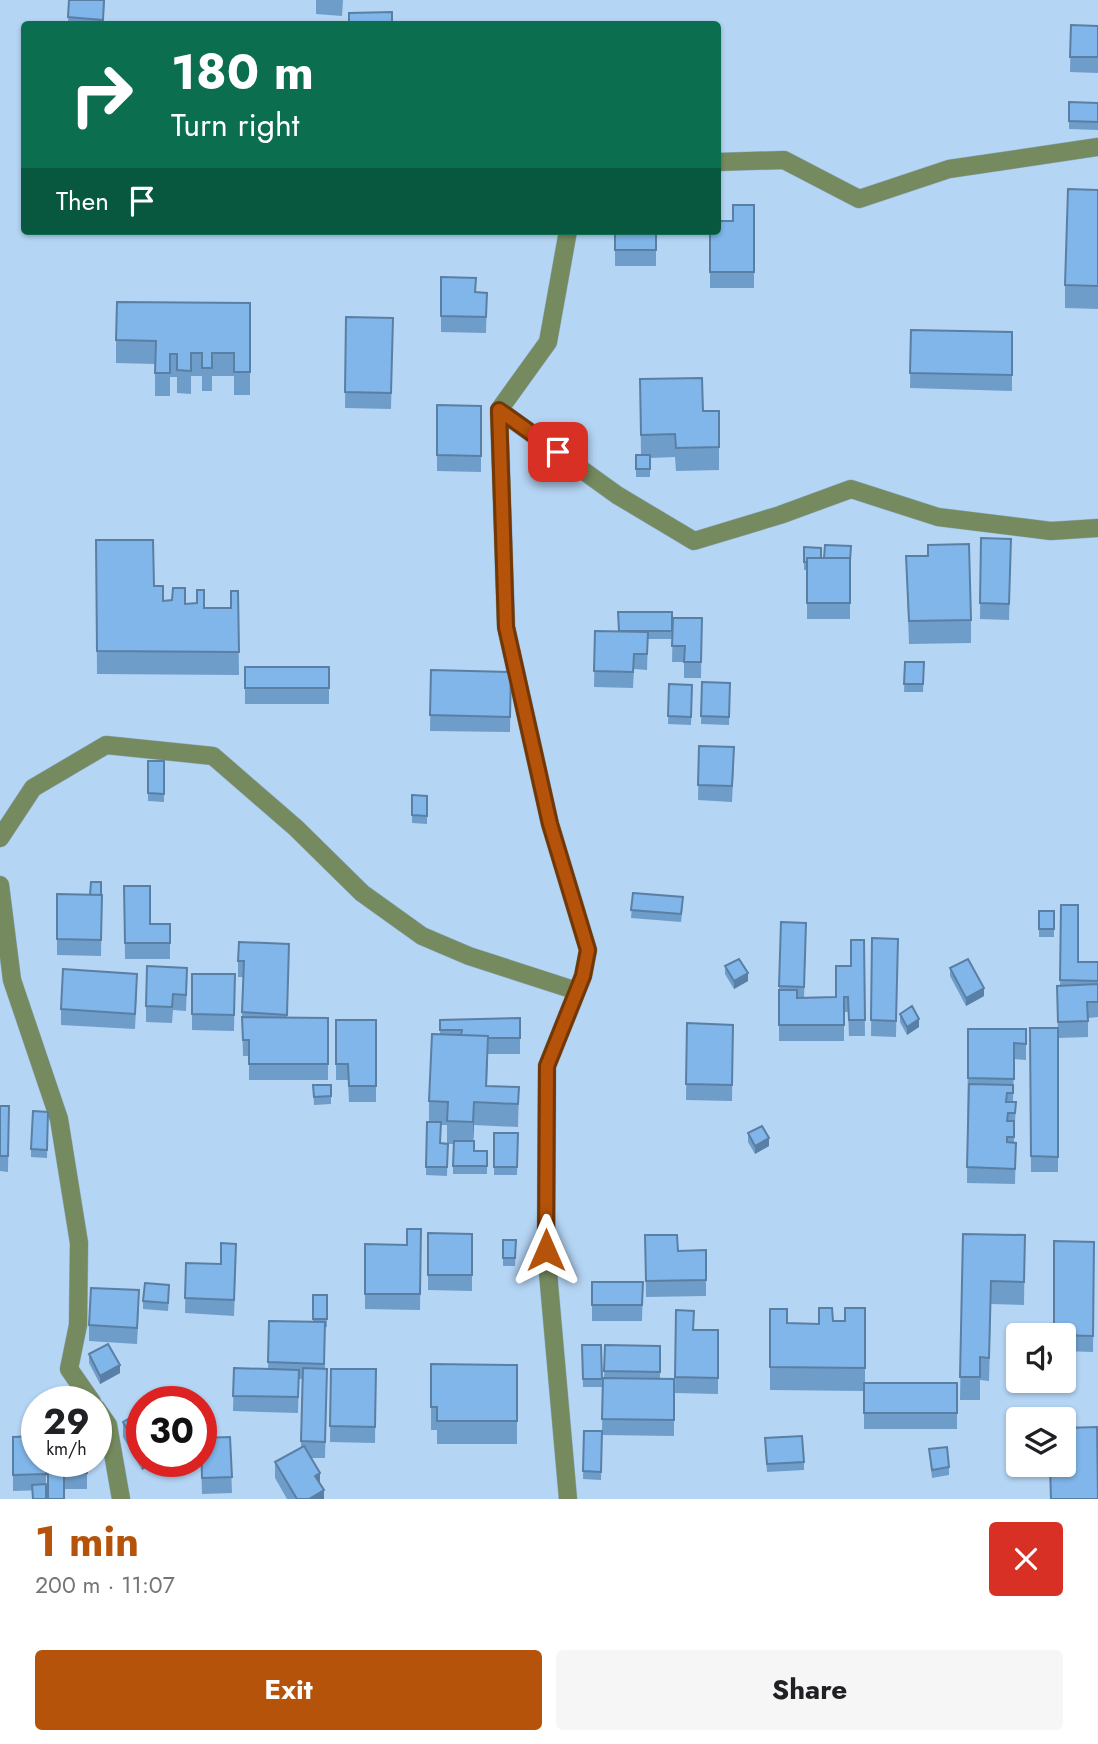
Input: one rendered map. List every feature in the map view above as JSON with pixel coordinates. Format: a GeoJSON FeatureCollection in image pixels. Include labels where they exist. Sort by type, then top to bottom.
{"type":"FeatureCollection","features":[{"type":"Feature","properties":{"kind":"street"},"geometry":{"type":"LineString","coordinates":[[721,162],[784,160],[859,199],[950,169],[1098,148]]}},
{"type":"Feature","properties":{"kind":"street"},"geometry":{"type":"LineString","coordinates":[[567,235],[548,342],[499,410],[506,627],[550,824],[588,950],[583,976],[547,1066],[546,1250],[568,1499]]}},
{"type":"Feature","properties":{"kind":"street"},"geometry":{"type":"LineString","coordinates":[[499,410],[617,495],[694,541],[780,515],[851,489],[938,517],[1051,531],[1098,528]]}},
{"type":"Feature","properties":{"kind":"street"},"geometry":{"type":"LineString","coordinates":[[0,838],[33,788],[106,745],[213,756],[296,828],[362,893],[422,936],[469,956],[577,991]]}},
{"type":"Feature","properties":{"kind":"street"},"geometry":{"type":"LineString","coordinates":[[0,885],[12,980],[59,1119],[79,1242],[78,1325],[69,1369],[81,1386]]}},
{"type":"Feature","properties":{"kind":"street"},"geometry":{"type":"LineString","coordinates":[[112,1447],[121,1499]]}},
{"type":"Feature","properties":{"kind":"building"},"geometry":{"type":"Polygon","coordinates":[[[69,0],[104,0],[103,20],[68,17],[69,0]]]}},
{"type":"Feature","properties":{"kind":"building"},"geometry":{"type":"Polygon","coordinates":[[[392,12],[392,21],[349,21],[349,13],[392,12]]]}},
{"type":"Feature","properties":{"kind":"building"},"geometry":{"type":"Polygon","coordinates":[[[1071,25],[1098,26],[1098,57],[1070,57],[1071,25]]]}},
{"type":"Feature","properties":{"kind":"building"},"geometry":{"type":"Polygon","coordinates":[[[1069,102],[1098,103],[1098,122],[1069,121],[1069,102]]]}},
{"type":"Feature","properties":{"kind":"building"},"geometry":{"type":"Polygon","coordinates":[[[1068,189],[1098,190],[1098,286],[1065,285],[1068,189]]]}},
{"type":"Feature","properties":{"kind":"building"},"geometry":{"type":"Polygon","coordinates":[[[733,205],[754,205],[754,272],[710,272],[710,235],[721,235],[721,221],[733,221],[733,205]]]}},
{"type":"Feature","properties":{"kind":"building"},"geometry":{"type":"Polygon","coordinates":[[[615,235],[656,235],[656,250],[615,250],[615,235]]]}},
{"type":"Feature","properties":{"kind":"building"},"geometry":{"type":"Polygon","coordinates":[[[441,277],[476,278],[475,292],[487,293],[486,317],[441,316],[441,277]]]}},
{"type":"Feature","properties":{"kind":"building"},"geometry":{"type":"Polygon","coordinates":[[[117,302],[250,303],[250,372],[234,372],[234,353],[212,353],[212,368],[202,368],[202,353],[191,353],[191,371],[177,370],[177,354],[170,354],[170,373],[155,373],[156,341],[116,340],[117,302]]]}},
{"type":"Feature","properties":{"kind":"building"},"geometry":{"type":"Polygon","coordinates":[[[346,317],[393,318],[391,393],[345,392],[346,317]]]}},
{"type":"Feature","properties":{"kind":"building"},"geometry":{"type":"Polygon","coordinates":[[[911,330],[1012,332],[1012,375],[910,373],[911,330]]]}},
{"type":"Feature","properties":{"kind":"building"},"geometry":{"type":"Polygon","coordinates":[[[702,378],[703,411],[719,411],[719,447],[676,448],[675,434],[641,435],[640,379],[702,378]]]}},
{"type":"Feature","properties":{"kind":"building"},"geometry":{"type":"Polygon","coordinates":[[[437,405],[481,406],[481,456],[437,455],[437,405]]]}},
{"type":"Feature","properties":{"kind":"building"},"geometry":{"type":"Polygon","coordinates":[[[636,455],[650,455],[650,469],[636,469],[636,455]]]}},
{"type":"Feature","properties":{"kind":"building"},"geometry":{"type":"Polygon","coordinates":[[[981,538],[1011,539],[1009,604],[980,603],[981,538]]]}},
{"type":"Feature","properties":{"kind":"building"},"geometry":{"type":"Polygon","coordinates":[[[96,540],[153,540],[154,586],[163,586],[163,601],[172,600],[173,588],[185,588],[185,604],[197,603],[197,590],[204,590],[204,608],[231,608],[231,591],[238,591],[239,652],[97,651],[96,540]]]}},
{"type":"Feature","properties":{"kind":"building"},"geometry":{"type":"Polygon","coordinates":[[[969,544],[971,620],[909,621],[906,556],[928,556],[928,545],[969,544]]]}},
{"type":"Feature","properties":{"kind":"building"},"geometry":{"type":"Polygon","coordinates":[[[825,545],[851,546],[850,561],[850,558],[824,558],[825,545]]]}},
{"type":"Feature","properties":{"kind":"building"},"geometry":{"type":"Polygon","coordinates":[[[804,547],[821,548],[821,558],[807,558],[807,562],[804,562],[804,547]]]}},
{"type":"Feature","properties":{"kind":"building"},"geometry":{"type":"Polygon","coordinates":[[[807,558],[850,558],[850,603],[807,603],[807,558]]]}},
{"type":"Feature","properties":{"kind":"building"},"geometry":{"type":"Polygon","coordinates":[[[618,612],[672,612],[672,631],[619,631],[618,612]]]}},
{"type":"Feature","properties":{"kind":"building"},"geometry":{"type":"Polygon","coordinates":[[[673,618],[702,618],[701,662],[684,662],[685,646],[672,646],[673,618]]]}},
{"type":"Feature","properties":{"kind":"building"},"geometry":{"type":"Polygon","coordinates":[[[595,631],[648,632],[647,654],[634,654],[633,672],[594,671],[595,631]]]}},
{"type":"Feature","properties":{"kind":"building"},"geometry":{"type":"Polygon","coordinates":[[[905,662],[924,662],[923,684],[904,684],[905,662]]]}},
{"type":"Feature","properties":{"kind":"building"},"geometry":{"type":"Polygon","coordinates":[[[245,667],[329,667],[329,688],[245,688],[245,667]]]}},
{"type":"Feature","properties":{"kind":"building"},"geometry":{"type":"Polygon","coordinates":[[[431,670],[511,672],[510,717],[430,715],[431,670]]]}},
{"type":"Feature","properties":{"kind":"building"},"geometry":{"type":"Polygon","coordinates":[[[702,682],[730,683],[729,717],[701,716],[702,682]]]}},
{"type":"Feature","properties":{"kind":"building"},"geometry":{"type":"Polygon","coordinates":[[[669,684],[692,685],[691,717],[668,716],[669,684]]]}},
{"type":"Feature","properties":{"kind":"building"},"geometry":{"type":"Polygon","coordinates":[[[699,746],[734,747],[732,786],[698,785],[699,746]]]}},
{"type":"Feature","properties":{"kind":"building"},"geometry":{"type":"Polygon","coordinates":[[[148,761],[164,761],[164,794],[148,793],[148,761]]]}},
{"type":"Feature","properties":{"kind":"building"},"geometry":{"type":"Polygon","coordinates":[[[412,795],[427,796],[427,816],[412,815],[412,795]]]}},
{"type":"Feature","properties":{"kind":"building"},"geometry":{"type":"Polygon","coordinates":[[[91,882],[101,882],[101,895],[90,895],[91,882]]]}},
{"type":"Feature","properties":{"kind":"building"},"geometry":{"type":"Polygon","coordinates":[[[124,886],[150,886],[150,924],[170,924],[170,943],[125,943],[124,886]]]}},
{"type":"Feature","properties":{"kind":"building"},"geometry":{"type":"Polygon","coordinates":[[[633,893],[683,897],[681,914],[631,910],[633,893]]]}},
{"type":"Feature","properties":{"kind":"building"},"geometry":{"type":"Polygon","coordinates":[[[57,894],[102,895],[101,940],[57,939],[57,894]]]}},
{"type":"Feature","properties":{"kind":"building"},"geometry":{"type":"Polygon","coordinates":[[[1061,905],[1078,905],[1078,962],[1098,962],[1098,981],[1060,980],[1061,905]]]}},
{"type":"Feature","properties":{"kind":"building"},"geometry":{"type":"Polygon","coordinates":[[[1039,911],[1054,911],[1054,929],[1039,929],[1039,911]]]}},
{"type":"Feature","properties":{"kind":"building"},"geometry":{"type":"Polygon","coordinates":[[[781,922],[806,923],[804,987],[779,986],[781,922]]]}},
{"type":"Feature","properties":{"kind":"building"},"geometry":{"type":"Polygon","coordinates":[[[872,938],[898,939],[896,1021],[871,1020],[872,938]]]}},
{"type":"Feature","properties":{"kind":"building"},"geometry":{"type":"Polygon","coordinates":[[[851,940],[864,940],[865,1020],[849,1020],[848,997],[844,997],[844,1025],[779,1025],[779,990],[797,990],[797,998],[836,997],[836,966],[851,966],[851,940]]]}},
{"type":"Feature","properties":{"kind":"building"},"geometry":{"type":"Polygon","coordinates":[[[239,942],[289,944],[287,1015],[242,1012],[244,961],[238,961],[239,942]]]}},
{"type":"Feature","properties":{"kind":"building"},"geometry":{"type":"Polygon","coordinates":[[[739,959],[748,973],[734,981],[725,966],[739,959]]]}},
{"type":"Feature","properties":{"kind":"building"},"geometry":{"type":"Polygon","coordinates":[[[968,959],[984,988],[966,998],[950,968],[968,959]]]}},
{"type":"Feature","properties":{"kind":"building"},"geometry":{"type":"Polygon","coordinates":[[[147,966],[187,968],[186,995],[173,994],[172,1007],[146,1006],[147,966]]]}},
{"type":"Feature","properties":{"kind":"building"},"geometry":{"type":"Polygon","coordinates":[[[63,969],[137,974],[135,1014],[61,1009],[63,969]]]}},
{"type":"Feature","properties":{"kind":"building"},"geometry":{"type":"Polygon","coordinates":[[[192,974],[235,974],[234,1015],[192,1014],[192,974]]]}},
{"type":"Feature","properties":{"kind":"building"},"geometry":{"type":"Polygon","coordinates":[[[1098,984],[1098,1002],[1087,1002],[1088,1021],[1058,1022],[1057,986],[1098,984]]]}},
{"type":"Feature","properties":{"kind":"building"},"geometry":{"type":"Polygon","coordinates":[[[912,1006],[919,1019],[907,1027],[900,1014],[912,1006]]]}},
{"type":"Feature","properties":{"kind":"building"},"geometry":{"type":"Polygon","coordinates":[[[242,1017],[328,1018],[328,1064],[249,1064],[249,1040],[243,1040],[242,1017]]]}},
{"type":"Feature","properties":{"kind":"building"},"geometry":{"type":"Polygon","coordinates":[[[520,1018],[520,1038],[488,1038],[461,1035],[462,1030],[440,1030],[440,1020],[520,1018]]]}},
{"type":"Feature","properties":{"kind":"building"},"geometry":{"type":"Polygon","coordinates":[[[336,1020],[376,1020],[376,1086],[349,1086],[348,1064],[336,1064],[336,1020]]]}},
{"type":"Feature","properties":{"kind":"building"},"geometry":{"type":"Polygon","coordinates":[[[687,1023],[733,1025],[732,1085],[686,1084],[687,1023]]]}},
{"type":"Feature","properties":{"kind":"building"},"geometry":{"type":"Polygon","coordinates":[[[1030,1028],[1058,1028],[1058,1157],[1031,1156],[1030,1028]]]}},
{"type":"Feature","properties":{"kind":"building"},"geometry":{"type":"Polygon","coordinates":[[[968,1029],[1026,1029],[1026,1044],[1014,1043],[1014,1079],[968,1078],[968,1029]]]}},
{"type":"Feature","properties":{"kind":"building"},"geometry":{"type":"Polygon","coordinates":[[[432,1034],[488,1036],[486,1086],[519,1087],[518,1104],[474,1102],[473,1122],[447,1121],[448,1102],[429,1101],[432,1034]]]}},
{"type":"Feature","properties":{"kind":"building"},"geometry":{"type":"Polygon","coordinates":[[[969,1084],[1013,1085],[1013,1093],[1007,1093],[1006,1102],[1016,1102],[1015,1113],[1008,1113],[1007,1121],[1014,1121],[1014,1137],[1007,1137],[1007,1142],[1016,1143],[1015,1169],[967,1167],[969,1084]]]}},
{"type":"Feature","properties":{"kind":"building"},"geometry":{"type":"Polygon","coordinates":[[[313,1085],[331,1085],[331,1096],[314,1097],[313,1085]]]}},
{"type":"Feature","properties":{"kind":"building"},"geometry":{"type":"Polygon","coordinates":[[[0,1106],[9,1106],[8,1156],[0,1156],[0,1106]]]}},
{"type":"Feature","properties":{"kind":"building"},"geometry":{"type":"Polygon","coordinates":[[[33,1111],[48,1112],[47,1150],[31,1149],[33,1111]]]}},
{"type":"Feature","properties":{"kind":"building"},"geometry":{"type":"Polygon","coordinates":[[[427,1122],[441,1122],[440,1143],[448,1144],[447,1167],[426,1167],[427,1122]]]}},
{"type":"Feature","properties":{"kind":"building"},"geometry":{"type":"Polygon","coordinates":[[[762,1126],[769,1138],[755,1146],[748,1133],[762,1126]]]}},
{"type":"Feature","properties":{"kind":"building"},"geometry":{"type":"Polygon","coordinates":[[[494,1133],[518,1133],[517,1167],[494,1167],[494,1133]]]}},
{"type":"Feature","properties":{"kind":"building"},"geometry":{"type":"Polygon","coordinates":[[[454,1141],[474,1141],[474,1151],[487,1151],[487,1166],[453,1166],[454,1141]]]}},
{"type":"Feature","properties":{"kind":"building"},"geometry":{"type":"Polygon","coordinates":[[[407,1229],[421,1229],[420,1294],[365,1294],[365,1244],[407,1245],[407,1229]]]}},
{"type":"Feature","properties":{"kind":"building"},"geometry":{"type":"Polygon","coordinates":[[[428,1233],[472,1234],[472,1275],[428,1275],[428,1233]]]}},
{"type":"Feature","properties":{"kind":"building"},"geometry":{"type":"Polygon","coordinates":[[[963,1234],[1025,1235],[1024,1282],[991,1281],[989,1358],[980,1357],[980,1377],[960,1377],[963,1234]]]}},
{"type":"Feature","properties":{"kind":"building"},"geometry":{"type":"Polygon","coordinates":[[[645,1235],[677,1235],[678,1251],[706,1250],[706,1280],[646,1281],[645,1235]]]}},
{"type":"Feature","properties":{"kind":"building"},"geometry":{"type":"Polygon","coordinates":[[[503,1240],[516,1240],[515,1258],[503,1258],[503,1240]]]}},
{"type":"Feature","properties":{"kind":"building"},"geometry":{"type":"Polygon","coordinates":[[[1054,1241],[1094,1242],[1093,1336],[1076,1336],[1076,1323],[1054,1323],[1054,1241]]]}},
{"type":"Feature","properties":{"kind":"building"},"geometry":{"type":"Polygon","coordinates":[[[221,1243],[236,1244],[234,1300],[185,1298],[186,1263],[221,1264],[221,1243]]]}},
{"type":"Feature","properties":{"kind":"building"},"geometry":{"type":"Polygon","coordinates":[[[592,1282],[643,1282],[642,1305],[592,1305],[592,1282]]]}},
{"type":"Feature","properties":{"kind":"building"},"geometry":{"type":"Polygon","coordinates":[[[145,1283],[169,1285],[168,1303],[143,1301],[145,1283]]]}},
{"type":"Feature","properties":{"kind":"building"},"geometry":{"type":"Polygon","coordinates":[[[91,1288],[139,1290],[137,1328],[89,1325],[91,1288]]]}},
{"type":"Feature","properties":{"kind":"building"},"geometry":{"type":"Polygon","coordinates":[[[313,1295],[327,1295],[327,1319],[313,1319],[313,1295]]]}},
{"type":"Feature","properties":{"kind":"building"},"geometry":{"type":"Polygon","coordinates":[[[819,1308],[832,1308],[833,1321],[845,1321],[845,1308],[865,1308],[865,1368],[770,1367],[770,1309],[787,1309],[787,1323],[819,1324],[819,1308]]]}},
{"type":"Feature","properties":{"kind":"building"},"geometry":{"type":"Polygon","coordinates":[[[676,1310],[694,1311],[693,1330],[718,1330],[718,1378],[675,1377],[676,1310]]]}},
{"type":"Feature","properties":{"kind":"building"},"geometry":{"type":"Polygon","coordinates":[[[269,1321],[325,1322],[324,1364],[268,1362],[269,1321]]]}},
{"type":"Feature","properties":{"kind":"building"},"geometry":{"type":"Polygon","coordinates":[[[108,1344],[120,1365],[100,1376],[89,1354],[108,1344]]]}},
{"type":"Feature","properties":{"kind":"building"},"geometry":{"type":"Polygon","coordinates":[[[582,1345],[601,1345],[602,1379],[583,1379],[582,1345]]]}},
{"type":"Feature","properties":{"kind":"building"},"geometry":{"type":"Polygon","coordinates":[[[605,1345],[660,1346],[660,1372],[604,1371],[605,1345]]]}},
{"type":"Feature","properties":{"kind":"building"},"geometry":{"type":"Polygon","coordinates":[[[431,1364],[517,1365],[517,1421],[437,1421],[437,1407],[431,1407],[431,1364]]]}},
{"type":"Feature","properties":{"kind":"building"},"geometry":{"type":"Polygon","coordinates":[[[234,1368],[299,1370],[298,1397],[233,1396],[234,1368]]]}},
{"type":"Feature","properties":{"kind":"building"},"geometry":{"type":"Polygon","coordinates":[[[303,1368],[327,1369],[325,1442],[301,1441],[303,1368]]]}},
{"type":"Feature","properties":{"kind":"building"},"geometry":{"type":"Polygon","coordinates":[[[331,1369],[376,1369],[375,1427],[330,1426],[331,1369]]]}},
{"type":"Feature","properties":{"kind":"building"},"geometry":{"type":"Polygon","coordinates":[[[603,1378],[674,1379],[674,1420],[602,1419],[603,1378]]]}},
{"type":"Feature","properties":{"kind":"building"},"geometry":{"type":"Polygon","coordinates":[[[864,1383],[957,1383],[957,1413],[864,1413],[864,1383]]]}},
{"type":"Feature","properties":{"kind":"building"},"geometry":{"type":"Polygon","coordinates":[[[1097,1427],[1098,1499],[1051,1499],[1050,1477],[1076,1477],[1076,1428],[1097,1427]]]}},
{"type":"Feature","properties":{"kind":"building"},"geometry":{"type":"Polygon","coordinates":[[[584,1431],[602,1431],[601,1472],[583,1471],[584,1431]]]}},
{"type":"Feature","properties":{"kind":"building"},"geometry":{"type":"Polygon","coordinates":[[[802,1436],[804,1462],[767,1464],[765,1438],[802,1436]]]}},
{"type":"Feature","properties":{"kind":"building"},"geometry":{"type":"Polygon","coordinates":[[[13,1437],[21,1437],[21,1475],[13,1475],[13,1437]]]}},
{"type":"Feature","properties":{"kind":"building"},"geometry":{"type":"Polygon","coordinates":[[[217,1437],[230,1437],[232,1477],[202,1478],[217,1477],[217,1437]]]}},
{"type":"Feature","properties":{"kind":"building"},"geometry":{"type":"Polygon","coordinates":[[[304,1446],[320,1473],[315,1476],[324,1490],[309,1499],[297,1499],[275,1462],[304,1446]]]}},
{"type":"Feature","properties":{"kind":"building"},"geometry":{"type":"Polygon","coordinates":[[[947,1447],[949,1467],[932,1470],[929,1449],[947,1447]]]}},
{"type":"Feature","properties":{"kind":"building"},"geometry":{"type":"Polygon","coordinates":[[[48,1477],[64,1477],[64,1499],[48,1499],[48,1477]]]}},
{"type":"Feature","properties":{"kind":"building"},"geometry":{"type":"Polygon","coordinates":[[[46,1484],[46,1499],[33,1499],[32,1485],[46,1484]]]}},
{"type":"Feature","properties":{"kind":"route"},"geometry":{"type":"LineString","coordinates":[[546,1250],[547,1066],[583,976],[588,950],[550,824],[506,627],[499,410],[558,452]]}}]}
